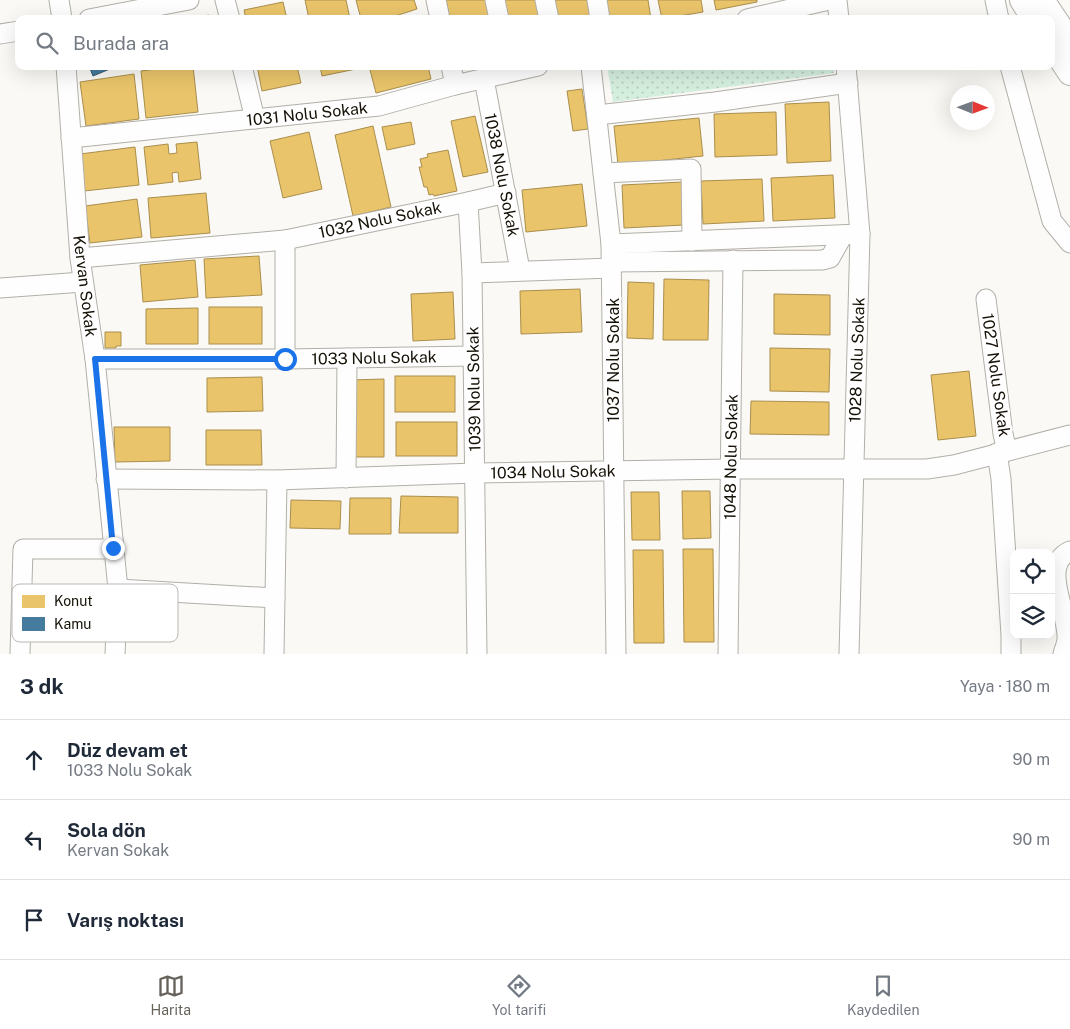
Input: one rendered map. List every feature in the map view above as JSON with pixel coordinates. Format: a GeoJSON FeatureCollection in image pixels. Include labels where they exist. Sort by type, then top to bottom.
{"type":"FeatureCollection","features":[{"type":"Feature","properties":{"kind":"main road"},"geometry":{"type":"LineString","coordinates":[[1022,0],[1031,15]]}},
{"type":"Feature","properties":{"kind":"main road"},"geometry":{"type":"LineString","coordinates":[[1042,0],[1052,15]]}},
{"type":"Feature","properties":{"kind":"main road"},"geometry":{"type":"LineString","coordinates":[[1055,20],[1070,42]]}},
{"type":"Feature","properties":{"kind":"main road"},"geometry":{"type":"LineString","coordinates":[[1055,50],[1070,73]]}},
{"type":"Feature","properties":{"kind":"street"},"geometry":{"type":"LineString","coordinates":[[59,0],[61,15]]}},
{"type":"Feature","properties":{"kind":"street"},"geometry":{"type":"LineString","coordinates":[[103,15],[138,5],[189,0]]}},
{"type":"Feature","properties":{"kind":"street"},"geometry":{"type":"LineString","coordinates":[[225,0],[229,15]]}},
{"type":"Feature","properties":{"kind":"street"},"geometry":{"type":"LineString","coordinates":[[436,0],[439,15]]}},
{"type":"Feature","properties":{"kind":"street"},"geometry":{"type":"LineString","coordinates":[[495,0],[497,15]]}},
{"type":"Feature","properties":{"kind":"street"},"geometry":{"type":"LineString","coordinates":[[546,0],[548,15]]}},
{"type":"Feature","properties":{"kind":"street"},"geometry":{"type":"LineString","coordinates":[[596,0],[599,15]]}},
{"type":"Feature","properties":{"kind":"street"},"geometry":{"type":"LineString","coordinates":[[764,15],[829,0]]}},
{"type":"Feature","properties":{"kind":"street"},"geometry":{"type":"LineString","coordinates":[[837,0],[839,15]]}},
{"type":"Feature","properties":{"kind":"street"},"geometry":{"type":"LineString","coordinates":[[996,0],[998,15]]}},
{"type":"Feature","properties":{"kind":"street"},"geometry":{"type":"LineString","coordinates":[[0,34],[15,32]]}},
{"type":"Feature","properties":{"kind":"street","name":"Kervan Sokak"},"geometry":{"type":"LineString","coordinates":[[66,70],[80,258],[95,359],[117,584]]}},
{"type":"Feature","properties":{"kind":"street"},"geometry":{"type":"LineString","coordinates":[[243,70],[255,119]]}},
{"type":"Feature","properties":{"kind":"street"},"geometry":{"type":"LineString","coordinates":[[452,70],[455,85]]}},
{"type":"Feature","properties":{"kind":"street","name":"1031 Nolu Sokak"},"geometry":{"type":"LineString","coordinates":[[71,138],[379,106],[484,79],[509,70]]}},
{"type":"Feature","properties":{"kind":"street","name":"1037 Nolu Sokak"},"geometry":{"type":"LineString","coordinates":[[591,70],[612,258],[616,654]]}},
{"type":"Feature","properties":{"kind":"street"},"geometry":{"type":"LineString","coordinates":[[1011,70],[1052,221],[1070,243]]}},
{"type":"Feature","properties":{"kind":"street"},"geometry":{"type":"LineString","coordinates":[[597,115],[715,102],[847,75]]}},
{"type":"Feature","properties":{"kind":"street","name":"1028 Nolu Sokak"},"geometry":{"type":"LineString","coordinates":[[847,75],[852,235],[854,470],[849,654]]}},
{"type":"Feature","properties":{"kind":"street","name":"1038 Nolu Sokak"},"geometry":{"type":"LineString","coordinates":[[484,79],[520,270]]}},
{"type":"Feature","properties":{"kind":"street"},"geometry":{"type":"LineString","coordinates":[[603,173],[691,169],[692,241]]}},
{"type":"Feature","properties":{"kind":"street","name":"1032 Nolu Sokak"},"geometry":{"type":"LineString","coordinates":[[80,258],[286,240],[506,193]]}},
{"type":"Feature","properties":{"kind":"street"},"geometry":{"type":"LineString","coordinates":[[468,202],[472,273],[520,270],[612,258],[692,241],[852,235]]}},
{"type":"Feature","properties":{"kind":"street"},"geometry":{"type":"LineString","coordinates":[[1052,221],[1070,215]]}},
{"type":"Feature","properties":{"kind":"street"},"geometry":{"type":"LineString","coordinates":[[612,258],[822,260],[830,258],[852,235]]}},
{"type":"Feature","properties":{"kind":"street"},"geometry":{"type":"LineString","coordinates":[[285,359],[286,240]]}},
{"type":"Feature","properties":{"kind":"street","name":"1048 Nolu Sokak"},"geometry":{"type":"LineString","coordinates":[[728,654],[733,260]]}},
{"type":"Feature","properties":{"kind":"street","name":"1039 Nolu Sokak"},"geometry":{"type":"LineString","coordinates":[[472,273],[477,654]]}},
{"type":"Feature","properties":{"kind":"street"},"geometry":{"type":"LineString","coordinates":[[0,288],[83,282]]}},
{"type":"Feature","properties":{"kind":"street","name":"1027 Nolu Sokak"},"geometry":{"type":"LineString","coordinates":[[986,300],[1003,434],[1001,478],[1012,635],[1011,654]]}},
{"type":"Feature","properties":{"kind":"street","name":"1033 Nolu Sokak"},"geometry":{"type":"LineString","coordinates":[[95,359],[285,359],[473,356]]}},
{"type":"Feature","properties":{"kind":"street"},"geometry":{"type":"LineString","coordinates":[[346,478],[347,358]]}},
{"type":"Feature","properties":{"kind":"street","name":"1034 Nolu Sokak"},"geometry":{"type":"LineString","coordinates":[[106,479],[277,480],[475,473],[731,469],[927,469],[954,465],[1070,435]]}},
{"type":"Feature","properties":{"kind":"street"},"geometry":{"type":"LineString","coordinates":[[274,654],[277,480]]}},
{"type":"Feature","properties":{"kind":"street"},"geometry":{"type":"LineString","coordinates":[[22,584],[23,549],[113,548]]}},
{"type":"Feature","properties":{"kind":"street"},"geometry":{"type":"LineString","coordinates":[[1067,643],[1056,575],[1057,562],[1063,554],[1070,551]]}},
{"type":"Feature","properties":{"kind":"street"},"geometry":{"type":"LineString","coordinates":[[178,593],[275,598]]}},
{"type":"Feature","properties":{"kind":"green space"},"geometry":{"type":"Polygon","coordinates":[[[608,70],[834,70],[834,73],[613,102],[608,70]]]}},
{"type":"Feature","properties":{"kind":"building: Konut"},"geometry":{"type":"Polygon","coordinates":[[[305,0],[346,0],[349,15],[308,15],[305,0]]]}},
{"type":"Feature","properties":{"kind":"building: Konut"},"geometry":{"type":"Polygon","coordinates":[[[356,0],[414,0],[417,9],[398,15],[360,15],[356,0]]]}},
{"type":"Feature","properties":{"kind":"building: Konut"},"geometry":{"type":"Polygon","coordinates":[[[446,0],[488,0],[491,15],[449,15],[446,0]]]}},
{"type":"Feature","properties":{"kind":"building: Konut"},"geometry":{"type":"Polygon","coordinates":[[[501,0],[540,0],[543,15],[504,15],[501,0]]]}},
{"type":"Feature","properties":{"kind":"building: Konut"},"geometry":{"type":"Polygon","coordinates":[[[550,0],[591,0],[594,15],[553,15],[550,0]]]}},
{"type":"Feature","properties":{"kind":"building: Konut"},"geometry":{"type":"Polygon","coordinates":[[[605,0],[648,0],[650,15],[608,15],[605,0]]]}},
{"type":"Feature","properties":{"kind":"building: Konut"},"geometry":{"type":"Polygon","coordinates":[[[658,0],[701,0],[703,12],[685,15],[661,15],[658,0]]]}},
{"type":"Feature","properties":{"kind":"building: Konut"},"geometry":{"type":"Polygon","coordinates":[[[714,0],[757,0],[757,2],[716,10],[714,0]]]}},
{"type":"Feature","properties":{"kind":"building: Konut"},"geometry":{"type":"Polygon","coordinates":[[[283,2],[286,15],[245,15],[244,10],[283,2]]]}},
{"type":"Feature","properties":{"kind":"building: Konut"},"geometry":{"type":"Polygon","coordinates":[[[193,70],[198,112],[146,118],[141,71],[193,70]]]}},
{"type":"Feature","properties":{"kind":"building: Konut"},"geometry":{"type":"Polygon","coordinates":[[[258,70],[298,70],[301,83],[262,91],[258,70]]]}},
{"type":"Feature","properties":{"kind":"building: Konut"},"geometry":{"type":"Polygon","coordinates":[[[321,70],[351,70],[322,76],[321,70]]]}},
{"type":"Feature","properties":{"kind":"building: Konut"},"geometry":{"type":"Polygon","coordinates":[[[370,70],[429,70],[431,79],[376,93],[370,70]]]}},
{"type":"Feature","properties":{"kind":"building: Konut"},"geometry":{"type":"Polygon","coordinates":[[[134,74],[139,119],[86,126],[80,82],[134,74]]]}},
{"type":"Feature","properties":{"kind":"building: Konut"},"geometry":{"type":"Polygon","coordinates":[[[582,89],[588,129],[573,131],[567,91],[582,89]]]}},
{"type":"Feature","properties":{"kind":"building: Konut"},"geometry":{"type":"Polygon","coordinates":[[[829,102],[831,161],[787,163],[785,104],[829,102]]]}},
{"type":"Feature","properties":{"kind":"building: Konut"},"geometry":{"type":"Polygon","coordinates":[[[776,112],[777,155],[715,157],[714,114],[776,112]]]}},
{"type":"Feature","properties":{"kind":"building: Konut"},"geometry":{"type":"Polygon","coordinates":[[[475,116],[488,172],[463,177],[451,121],[475,116]]]}},
{"type":"Feature","properties":{"kind":"building: Konut"},"geometry":{"type":"Polygon","coordinates":[[[699,118],[703,156],[618,165],[614,126],[699,118]]]}},
{"type":"Feature","properties":{"kind":"building: Konut"},"geometry":{"type":"Polygon","coordinates":[[[411,122],[415,144],[387,150],[382,127],[411,122]]]}},
{"type":"Feature","properties":{"kind":"building: Konut"},"geometry":{"type":"Polygon","coordinates":[[[373,126],[391,207],[353,216],[335,135],[373,126]]]}},
{"type":"Feature","properties":{"kind":"building: Konut"},"geometry":{"type":"Polygon","coordinates":[[[309,132],[322,189],[283,198],[270,141],[309,132]]]}},
{"type":"Feature","properties":{"kind":"building: Konut"},"geometry":{"type":"Polygon","coordinates":[[[197,142],[201,179],[179,182],[178,172],[172,173],[173,182],[148,185],[144,147],[168,144],[169,154],[177,153],[176,144],[197,142]]]}},
{"type":"Feature","properties":{"kind":"building: Konut"},"geometry":{"type":"Polygon","coordinates":[[[135,147],[139,185],[84,191],[80,154],[135,147]]]}},
{"type":"Feature","properties":{"kind":"building: Konut"},"geometry":{"type":"Polygon","coordinates":[[[448,150],[457,191],[434,196],[433,194],[429,195],[427,187],[424,187],[419,167],[422,167],[420,159],[428,157],[427,154],[448,150]]]}},
{"type":"Feature","properties":{"kind":"building: Konut"},"geometry":{"type":"Polygon","coordinates":[[[833,175],[835,218],[773,221],[771,178],[833,175]]]}},
{"type":"Feature","properties":{"kind":"building: Konut"},"geometry":{"type":"Polygon","coordinates":[[[762,179],[764,221],[703,224],[701,181],[762,179]]]}},
{"type":"Feature","properties":{"kind":"building: Konut"},"geometry":{"type":"Polygon","coordinates":[[[682,182],[684,225],[624,228],[622,185],[682,182]]]}},
{"type":"Feature","properties":{"kind":"building: Konut"},"geometry":{"type":"Polygon","coordinates":[[[582,184],[587,226],[526,232],[522,190],[582,184]]]}},
{"type":"Feature","properties":{"kind":"building: Konut"},"geometry":{"type":"Polygon","coordinates":[[[206,193],[210,233],[151,238],[148,198],[206,193]]]}},
{"type":"Feature","properties":{"kind":"building: Konut"},"geometry":{"type":"Polygon","coordinates":[[[137,199],[142,237],[90,243],[85,206],[137,199]]]}},
{"type":"Feature","properties":{"kind":"building: Konut"},"geometry":{"type":"Polygon","coordinates":[[[259,256],[262,295],[206,298],[204,259],[259,256]]]}},
{"type":"Feature","properties":{"kind":"building: Konut"},"geometry":{"type":"Polygon","coordinates":[[[195,260],[198,297],[143,302],[140,265],[195,260]]]}},
{"type":"Feature","properties":{"kind":"building: Konut"},"geometry":{"type":"Polygon","coordinates":[[[664,279],[709,280],[708,340],[663,340],[664,279]]]}},
{"type":"Feature","properties":{"kind":"building: Konut"},"geometry":{"type":"Polygon","coordinates":[[[628,282],[654,283],[653,339],[627,338],[628,282]]]}},
{"type":"Feature","properties":{"kind":"building: Konut"},"geometry":{"type":"Polygon","coordinates":[[[580,289],[582,332],[521,334],[520,291],[580,289]]]}},
{"type":"Feature","properties":{"kind":"building: Konut"},"geometry":{"type":"Polygon","coordinates":[[[453,292],[455,339],[413,341],[411,294],[453,292]]]}},
{"type":"Feature","properties":{"kind":"building: Konut"},"geometry":{"type":"Polygon","coordinates":[[[774,294],[830,295],[830,335],[774,334],[774,294]]]}},
{"type":"Feature","properties":{"kind":"building: Konut"},"geometry":{"type":"Polygon","coordinates":[[[209,307],[262,307],[262,344],[209,344],[209,307]]]}},
{"type":"Feature","properties":{"kind":"building: Konut"},"geometry":{"type":"Polygon","coordinates":[[[198,308],[198,344],[146,344],[146,309],[198,308]]]}},
{"type":"Feature","properties":{"kind":"building: Konut"},"geometry":{"type":"Polygon","coordinates":[[[105,332],[121,332],[121,346],[105,348],[105,332]]]}},
{"type":"Feature","properties":{"kind":"building: Konut"},"geometry":{"type":"Polygon","coordinates":[[[770,348],[830,349],[829,392],[770,391],[770,348]]]}},
{"type":"Feature","properties":{"kind":"building: Konut"},"geometry":{"type":"Polygon","coordinates":[[[969,371],[976,436],[938,440],[931,375],[969,371]]]}},
{"type":"Feature","properties":{"kind":"building: Konut"},"geometry":{"type":"Polygon","coordinates":[[[395,376],[455,376],[455,412],[395,412],[395,376]]]}},
{"type":"Feature","properties":{"kind":"building: Konut"},"geometry":{"type":"Polygon","coordinates":[[[262,377],[263,411],[207,412],[207,378],[262,377]]]}},
{"type":"Feature","properties":{"kind":"building: Konut"},"geometry":{"type":"Polygon","coordinates":[[[384,379],[384,457],[351,457],[350,380],[384,379]]]}},
{"type":"Feature","properties":{"kind":"building: Konut"},"geometry":{"type":"Polygon","coordinates":[[[751,401],[829,402],[829,435],[750,434],[751,401]]]}},
{"type":"Feature","properties":{"kind":"building: Konut"},"geometry":{"type":"Polygon","coordinates":[[[396,422],[457,422],[457,456],[396,456],[396,422]]]}},
{"type":"Feature","properties":{"kind":"building: Konut"},"geometry":{"type":"Polygon","coordinates":[[[114,427],[170,427],[170,461],[115,462],[114,427]]]}},
{"type":"Feature","properties":{"kind":"building: Konut"},"geometry":{"type":"Polygon","coordinates":[[[206,430],[261,430],[262,465],[206,465],[206,430]]]}},
{"type":"Feature","properties":{"kind":"building: Konut"},"geometry":{"type":"Polygon","coordinates":[[[682,491],[710,491],[711,538],[683,539],[682,491]]]}},
{"type":"Feature","properties":{"kind":"building: Konut"},"geometry":{"type":"Polygon","coordinates":[[[631,492],[659,492],[660,540],[632,540],[631,492]]]}},
{"type":"Feature","properties":{"kind":"building: Konut"},"geometry":{"type":"Polygon","coordinates":[[[401,496],[458,497],[458,533],[399,533],[401,496]]]}},
{"type":"Feature","properties":{"kind":"building: Konut"},"geometry":{"type":"Polygon","coordinates":[[[350,498],[391,498],[391,534],[349,534],[350,498]]]}},
{"type":"Feature","properties":{"kind":"building: Konut"},"geometry":{"type":"Polygon","coordinates":[[[291,500],[341,501],[340,529],[290,528],[291,500]]]}},
{"type":"Feature","properties":{"kind":"building: Konut"},"geometry":{"type":"Polygon","coordinates":[[[683,549],[713,549],[714,642],[684,642],[683,549]]]}},
{"type":"Feature","properties":{"kind":"building: Konut"},"geometry":{"type":"Polygon","coordinates":[[[633,550],[663,550],[664,643],[634,643],[633,550]]]}},
{"type":"Feature","properties":{"kind":"building: Kamu"},"geometry":{"type":"Polygon","coordinates":[[[91,70],[107,70],[93,76],[91,70]]]}},
{"type":"Feature","properties":{"kind":"route"},"geometry":{"type":"LineString","coordinates":[[113,548],[95,359],[285,359]]}}]}
